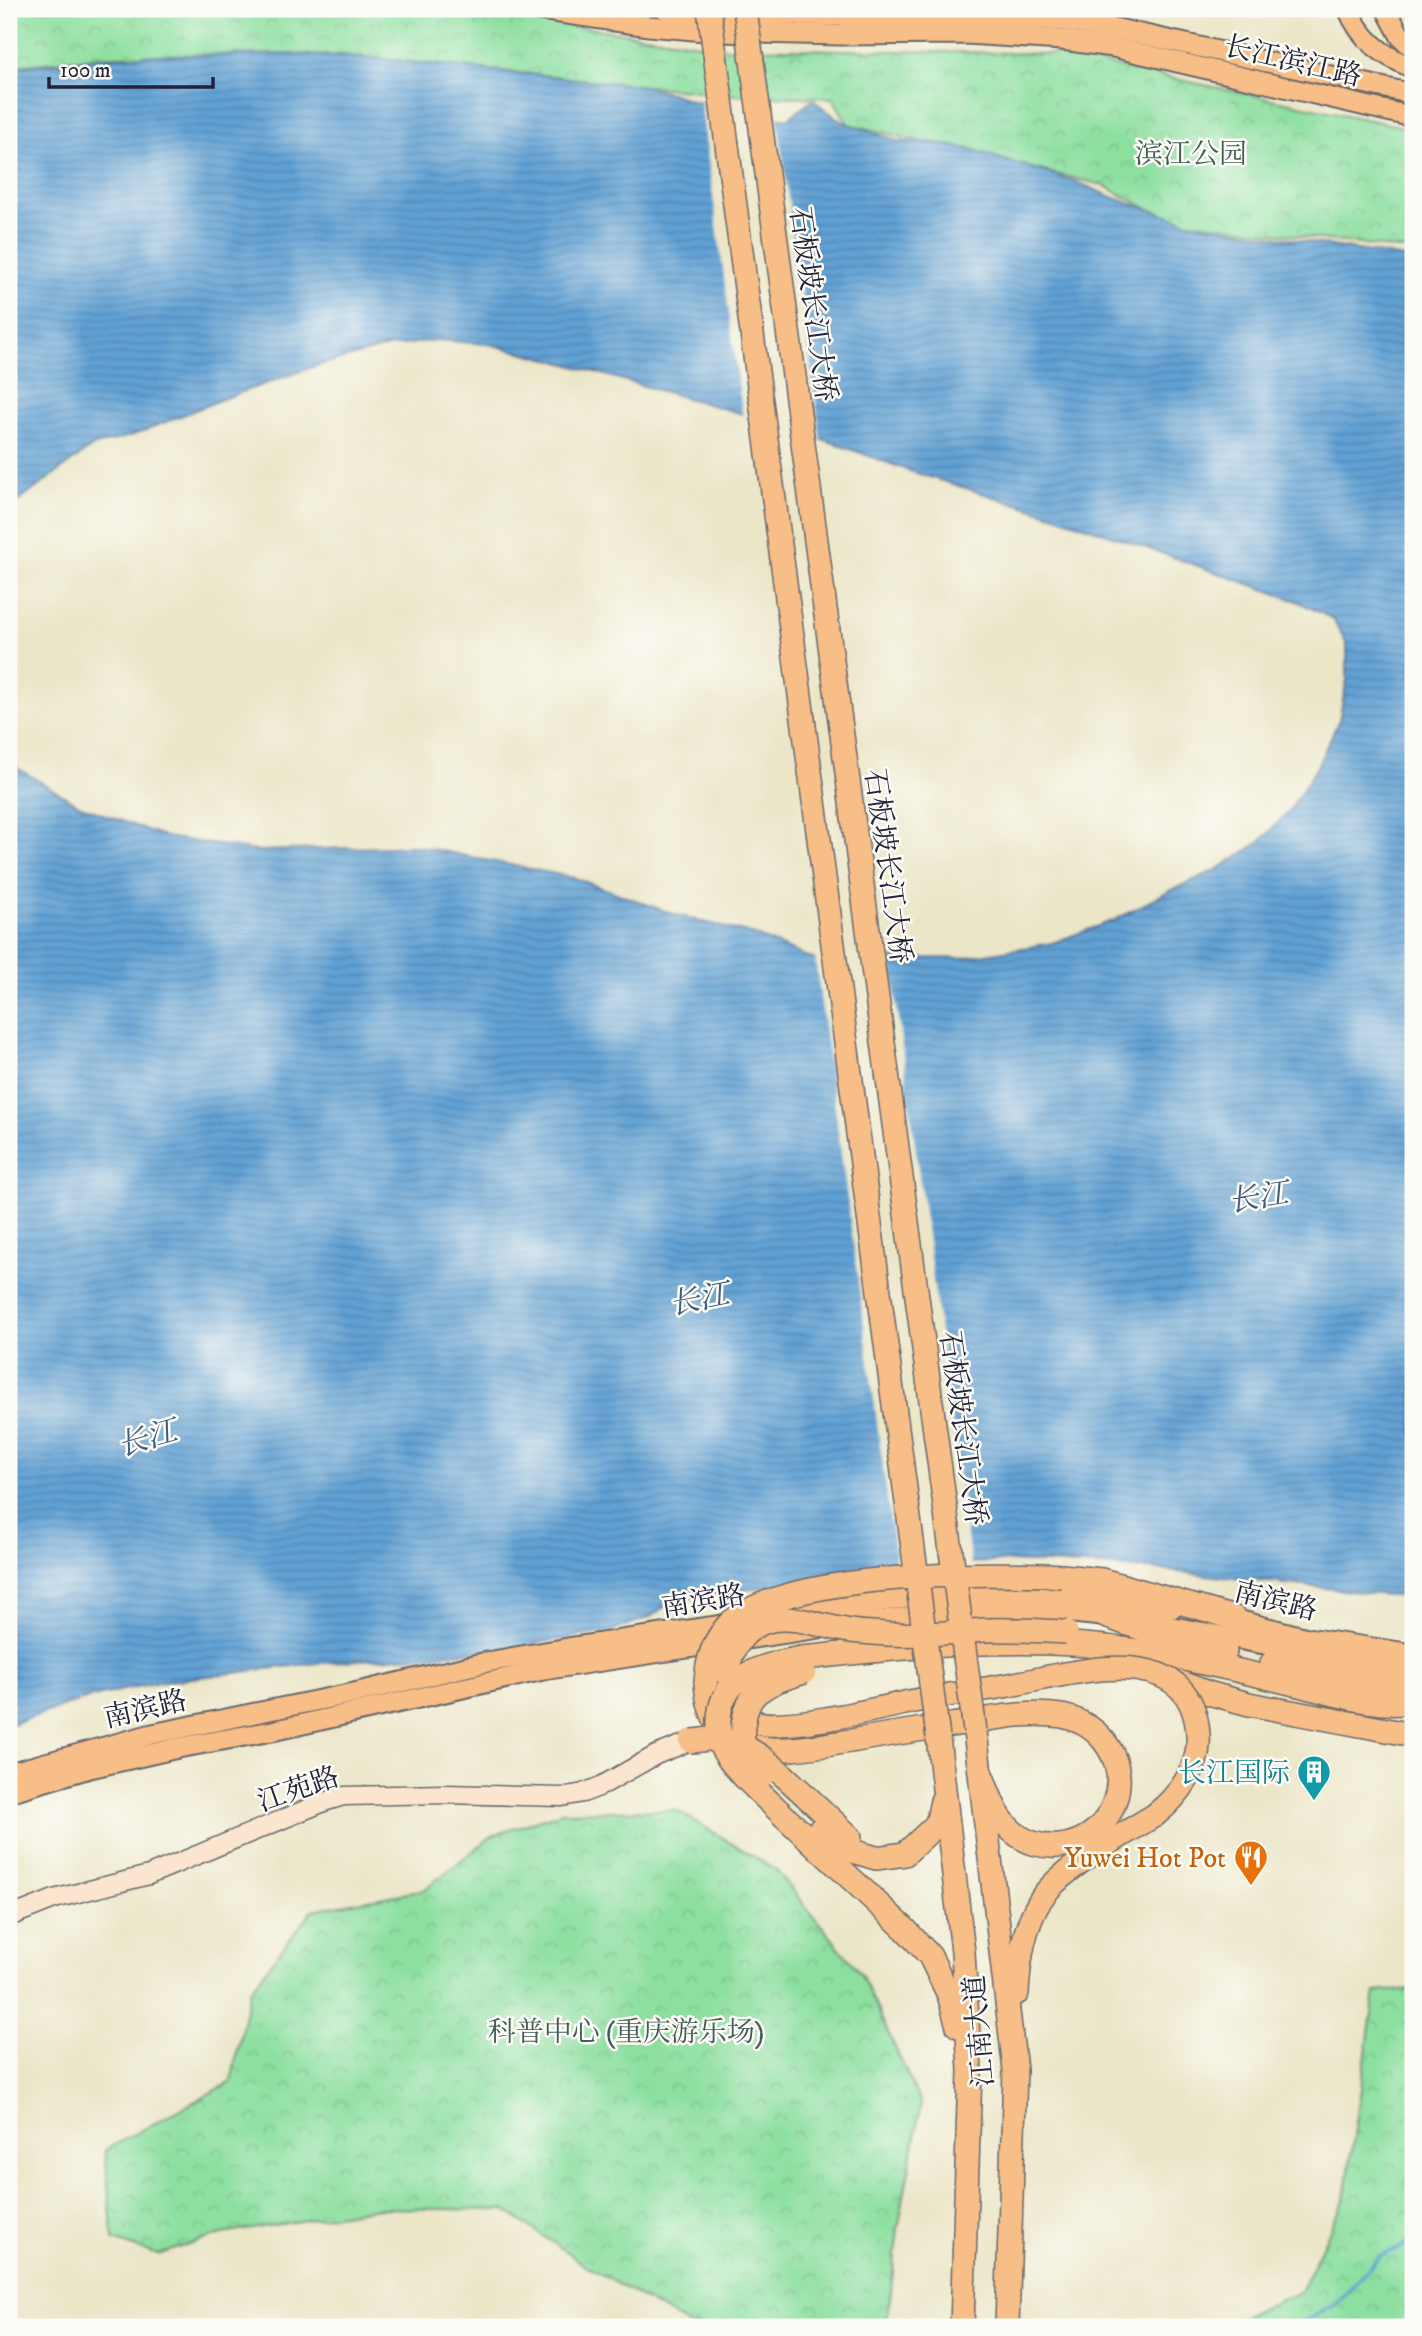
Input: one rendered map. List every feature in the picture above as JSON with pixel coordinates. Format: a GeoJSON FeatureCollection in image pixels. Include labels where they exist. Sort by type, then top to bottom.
{"type":"FeatureCollection","features":[{"type":"Feature","properties":{"kind":"highway","name":"江南大道"},"geometry":{"type":"LineString","coordinates":[[709,9],[938,1737],[963,1952],[970,2071],[962,2327]]}},
{"type":"Feature","properties":{"kind":"highway","name":"石板坡长江大桥"},"geometry":{"type":"LineString","coordinates":[[745,9],[975,1731]]}},
{"type":"Feature","properties":{"kind":"highway"},"geometry":{"type":"LineString","coordinates":[[1015,2070],[1018,1961],[1029,1922],[1042,1896],[1073,1868],[1171,1802],[1195,1762],[1199,1742],[1197,1719],[1191,1702],[1171,1680],[1139,1668],[1119,1667],[848,1714],[772,1724],[756,1723],[742,1716],[727,1684],[716,1678],[711,1654],[719,1636],[730,1623],[756,1606],[778,1597],[911,1576],[1034,1574],[1102,1580],[1235,1618]]}},
{"type":"Feature","properties":{"kind":"highway"},"geometry":{"type":"LineString","coordinates":[[1105,1616],[1146,1630],[1211,1641],[1299,1668],[1413,1687]]}},
{"type":"Feature","properties":{"kind":"highway"},"geometry":{"type":"LineString","coordinates":[[981,1774],[1004,1823],[1025,1841],[1052,1848],[1068,1846],[1085,1838],[1100,1826],[1114,1805],[1118,1788],[1117,1765],[1112,1750],[1101,1735],[1083,1723],[1062,1716],[1040,1714],[1004,1717],[798,1749],[761,1749],[739,1742],[724,1731],[711,1715],[707,1700],[716,1678],[743,1635],[772,1620],[796,1620],[850,1631],[916,1635],[987,1630],[1146,1630]]}},
{"type":"Feature","properties":{"kind":"highway"},"geometry":{"type":"LineString","coordinates":[[1066,1632],[1211,1641]]}},
{"type":"Feature","properties":{"kind":"highway"},"geometry":{"type":"LineString","coordinates":[[970,2071],[949,1995],[930,1956],[795,1807],[752,1765],[745,1751],[743,1733],[745,1713],[755,1694],[802,1665],[924,1646],[1037,1641],[1138,1650],[1378,1704],[1413,1703]]}},
{"type":"Feature","properties":{"kind":"highway"},"geometry":{"type":"LineString","coordinates":[[802,1665],[957,1655],[1109,1657],[1337,1706],[1360,1709],[1413,1703]]}},
{"type":"Feature","properties":{"kind":"highway"},"geometry":{"type":"LineString","coordinates":[[1109,1657],[1208,1693],[1249,1704],[1413,1735]]}},
{"type":"Feature","properties":{"kind":"highway","name":"江南大道"},"geometry":{"type":"LineString","coordinates":[[975,1731],[1015,2070],[1007,2327]]}},
{"type":"Feature","properties":{"kind":"highway"},"geometry":{"type":"LineString","coordinates":[[691,1741],[717,1739],[747,1747],[765,1759],[795,1807],[850,1838],[880,1847],[920,1840],[937,1824],[943,1780]]}},
{"type":"Feature","properties":{"kind":"main road","name":"长江滨江路"},"geometry":{"type":"LineString","coordinates":[[533,9],[649,26],[716,32],[843,26],[943,9]]}},
{"type":"Feature","properties":{"kind":"main road","name":"长江滨江路"},"geometry":{"type":"LineString","coordinates":[[665,9],[843,26],[1062,40],[1113,47],[1413,117]]}},
{"type":"Feature","properties":{"kind":"main road","name":"长江滨江路"},"geometry":{"type":"LineString","coordinates":[[1013,9],[1122,20],[1413,85]]}},
{"type":"Feature","properties":{"kind":"main road"},"geometry":{"type":"LineString","coordinates":[[1348,9],[1355,25],[1367,41],[1381,52],[1413,68]]}},
{"type":"Feature","properties":{"kind":"main road"},"geometry":{"type":"LineString","coordinates":[[1387,9],[1401,37],[1413,48]]}},
{"type":"Feature","properties":{"kind":"main road"},"geometry":{"type":"LineString","coordinates":[[843,26],[967,24],[1063,30],[1413,94]]}},
{"type":"Feature","properties":{"kind":"main road"},"geometry":{"type":"LineString","coordinates":[[1298,73],[1413,103]]}},
{"type":"Feature","properties":{"kind":"main road","name":"南滨路"},"geometry":{"type":"LineString","coordinates":[[9,1773],[152,1734],[354,1693],[487,1662],[915,1597],[985,1594],[1117,1601],[1235,1618],[1307,1638],[1413,1654]]}},
{"type":"Feature","properties":{"kind":"main road","name":"南滨路"},"geometry":{"type":"LineString","coordinates":[[9,1792],[90,1768],[272,1731],[543,1670],[839,1625],[957,1612],[1073,1613],[1105,1616],[1211,1641],[1413,1668]]}},
{"type":"Feature","properties":{"kind":"street","name":"江苑路"},"geometry":{"type":"LineString","coordinates":[[9,1917],[54,1899],[149,1875],[344,1796],[445,1794],[562,1797],[601,1786],[656,1755],[691,1741]]}},
{"type":"Feature","properties":{"kind":"green space","name":"滨江公园"},"geometry":{"type":"Polygon","coordinates":[[[9,9],[458,9],[727,48],[1058,54],[1413,129],[1413,251],[1168,219],[1103,185],[848,124],[833,98],[736,95],[345,55],[103,56],[9,67],[9,9]]]}},
{"type":"Feature","properties":{"kind":"green space","name":"科普中心 (重庆游乐场)"},"geometry":{"type":"Polygon","coordinates":[[[676,1810],[776,1870],[861,1974],[921,2104],[898,2229],[884,2327],[692,2327],[590,2268],[505,2210],[378,2208],[222,2234],[158,2255],[113,2240],[105,2150],[231,2082],[250,1990],[313,1910],[424,1890],[492,1836],[561,1812],[676,1810]]]}},
{"type":"Feature","properties":{"kind":"green space"},"geometry":{"type":"Polygon","coordinates":[[[1413,1989],[1413,2327],[1218,2327],[1300,2292],[1345,2199],[1375,1992],[1413,1989]]]}},
{"type":"Feature","properties":{"kind":"water","name":"长江"},"geometry":{"type":"Polygon","coordinates":[[[294,54],[373,58],[651,87],[707,105],[787,119],[813,100],[841,121],[898,141],[930,142],[970,149],[1077,182],[1114,198],[1192,223],[1413,259],[1413,1598],[1153,1569],[1010,1561],[923,1565],[693,1597],[667,1605],[652,1616],[613,1631],[506,1648],[317,1663],[159,1682],[88,1698],[9,1725],[9,763],[81,806],[166,837],[257,851],[417,846],[575,878],[676,915],[751,934],[815,960],[962,958],[1052,943],[1115,920],[1216,870],[1260,842],[1289,811],[1317,767],[1339,720],[1347,680],[1347,645],[1333,619],[1297,601],[1056,516],[913,472],[792,428],[489,344],[437,340],[388,347],[312,367],[131,436],[93,446],[9,508],[9,68],[159,55],[294,54]]]}},
{"type":"Feature","properties":{"kind":"pier"},"geometry":{"type":"Polygon","coordinates":[[[700,99],[777,114],[821,442],[743,417],[700,99]]]}},
{"type":"Feature","properties":{"kind":"pier"},"geometry":{"type":"Polygon","coordinates":[[[890,956],[971,1566],[897,1572],[815,957],[890,956]]]}},
{"type":"Feature","properties":{"kind":"waterway"},"geometry":{"type":"LineString","coordinates":[[1293,2327],[1335,2305],[1379,2257],[1413,2242]]}},
{"type":"Feature","properties":{"kind":"railway"},"geometry":{"type":"LineString","coordinates":[[1409,9],[1413,29]]}},
{"type":"Feature","properties":{"kind":"place","name":"长江国际"},"geometry":{"type":"Point","coordinates":[1314,1802]}},
{"type":"Feature","properties":{"kind":"place","name":"Yuwei Hot Pot"},"geometry":{"type":"Point","coordinates":[1251,1887]}}]}
